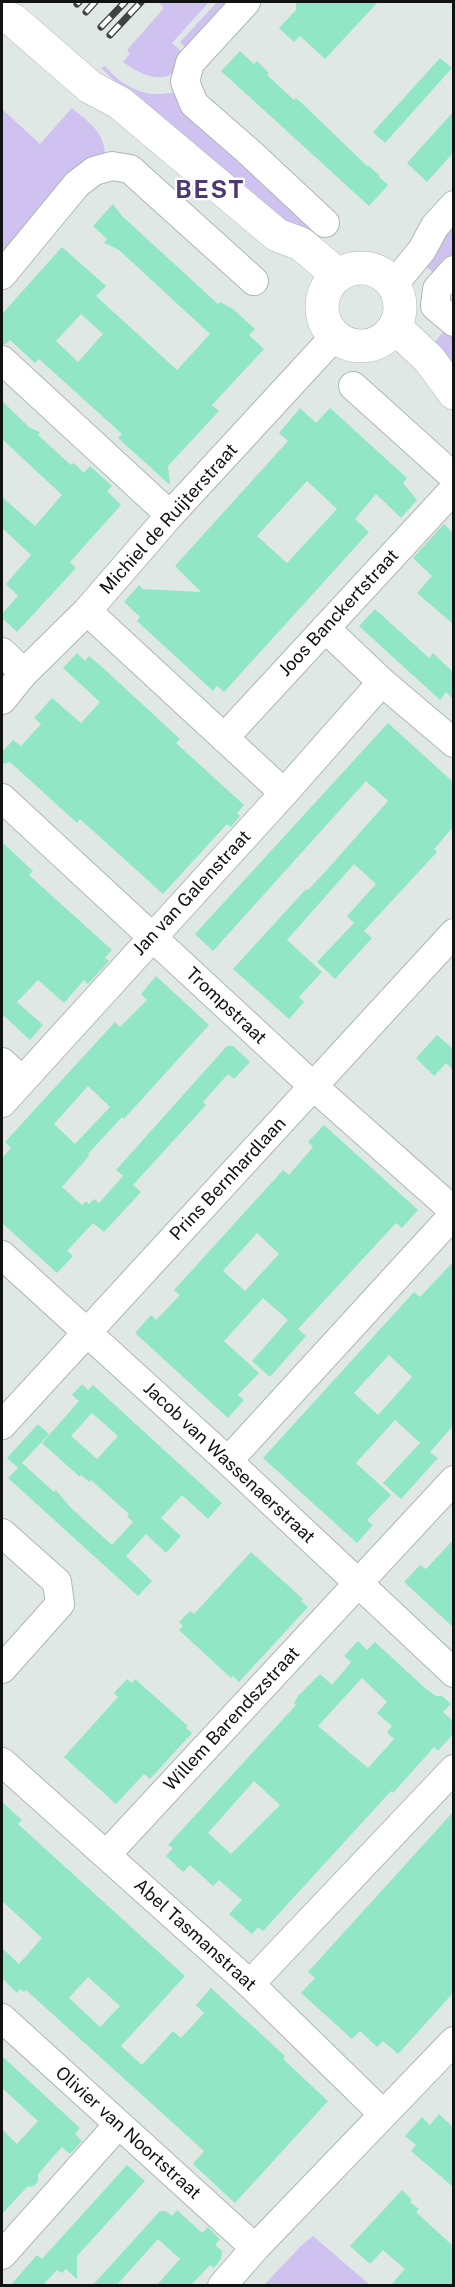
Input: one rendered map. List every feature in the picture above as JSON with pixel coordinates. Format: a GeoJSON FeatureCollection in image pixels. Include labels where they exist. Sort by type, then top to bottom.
{"type":"FeatureCollection","features":[{"type":"Feature","properties":{"kind":"main road"},"geometry":{"type":"LineString","coordinates":[[17,2],[2,14],[13,20],[90,87],[120,103],[277,236],[301,244],[331,283]]}},
{"type":"Feature","properties":{"kind":"main road"},"geometry":{"type":"LineString","coordinates":[[28,2],[98,73],[120,103]]}},
{"type":"Feature","properties":{"kind":"main road"},"geometry":{"type":"LineString","coordinates":[[360,267],[374,269],[388,278],[401,304],[400,315],[388,334],[373,345],[358,346],[335,336],[329,329],[322,312],[331,283],[352,268],[360,267]]}},
{"type":"Feature","properties":{"kind":"main road"},"geometry":{"type":"LineString","coordinates":[[388,334],[416,372],[451,391]]}},
{"type":"Feature","properties":{"kind":"street"},"geometry":{"type":"LineString","coordinates":[[246,2],[190,63],[184,82],[194,104],[325,223]]}},
{"type":"Feature","properties":{"kind":"street"},"geometry":{"type":"LineString","coordinates":[[2,275],[77,184],[94,171],[112,166],[130,169],[254,280]]}},
{"type":"Feature","properties":{"kind":"street"},"geometry":{"type":"LineString","coordinates":[[388,278],[410,241],[435,226],[453,205]]}},
{"type":"Feature","properties":{"kind":"street"},"geometry":{"type":"LineString","coordinates":[[444,314],[437,289],[453,270]]}},
{"type":"Feature","properties":{"kind":"street","name":"Michiel de Ruijterstraat"},"geometry":{"type":"LineString","coordinates":[[2,700],[24,673],[87,610],[170,515],[335,336]]}},
{"type":"Feature","properties":{"kind":"street"},"geometry":{"type":"LineString","coordinates":[[2,360],[170,515]]}},
{"type":"Feature","properties":{"kind":"street"},"geometry":{"type":"LineString","coordinates":[[354,386],[453,477]]}},
{"type":"Feature","properties":{"kind":"street","name":"Joos Banckertstraat"},"geometry":{"type":"LineString","coordinates":[[224,738],[453,489]]}},
{"type":"Feature","properties":{"kind":"street"},"geometry":{"type":"LineString","coordinates":[[87,610],[284,794]]}},
{"type":"Feature","properties":{"kind":"street"},"geometry":{"type":"LineString","coordinates":[[325,628],[382,682],[453,742]]}},
{"type":"Feature","properties":{"kind":"street"},"geometry":{"type":"LineString","coordinates":[[2,652],[24,673]]}},
{"type":"Feature","properties":{"kind":"street","name":"Jan van Galenstraat"},"geometry":{"type":"LineString","coordinates":[[2,1102],[11,1071],[152,937],[284,794],[382,682]]}},
{"type":"Feature","properties":{"kind":"street","name":"Trompstraat"},"geometry":{"type":"LineString","coordinates":[[2,798],[313,1086],[453,1212]]}},
{"type":"Feature","properties":{"kind":"street","name":"Prins Bernhardlaan"},"geometry":{"type":"LineString","coordinates":[[2,1425],[453,933]]}},
{"type":"Feature","properties":{"kind":"street"},"geometry":{"type":"LineString","coordinates":[[228,1461],[453,1212]]}},
{"type":"Feature","properties":{"kind":"street","name":"Jacob van Wassenaerstraat"},"geometry":{"type":"LineString","coordinates":[[2,1255],[228,1461],[453,1673]]}},
{"type":"Feature","properties":{"kind":"street","name":"Willem Barendszstraat"},"geometry":{"type":"LineString","coordinates":[[106,1855],[453,1480]]}},
{"type":"Feature","properties":{"kind":"street"},"geometry":{"type":"LineString","coordinates":[[2,1533],[57,1582],[60,1604],[2,1669]]}},
{"type":"Feature","properties":{"kind":"street","name":"Abel Tasmanstraat"},"geometry":{"type":"LineString","coordinates":[[2,1762],[250,1984],[383,2114]]}},
{"type":"Feature","properties":{"kind":"street"},"geometry":{"type":"LineString","coordinates":[[250,1984],[453,1769]]}},
{"type":"Feature","properties":{"kind":"street","name":"Olivier van Noortstraat"},"geometry":{"type":"LineString","coordinates":[[2,2018],[255,2248]]}},
{"type":"Feature","properties":{"kind":"street"},"geometry":{"type":"LineString","coordinates":[[222,2286],[255,2248],[453,2041]]}},
{"type":"Feature","properties":{"kind":"street"},"geometry":{"type":"LineString","coordinates":[[2,2255],[118,2125]]}},
{"type":"Feature","properties":{"kind":"shaded area"},"geometry":{"type":"Polygon","coordinates":[[[158,2],[209,2],[172,43],[182,52],[172,74],[153,77],[140,73],[123,62],[130,54],[127,50],[164,8],[158,2]]]}},
{"type":"Feature","properties":{"kind":"shaded area"},"geometry":{"type":"Polygon","coordinates":[[[217,2],[237,2],[190,52],[180,42],[217,2]]]}},
{"type":"Feature","properties":{"kind":"shaded area"},"geometry":{"type":"Polygon","coordinates":[[[105,66],[115,77],[134,89],[155,94],[179,94],[323,235],[314,246],[154,119],[101,68],[105,66]]]}},
{"type":"Feature","properties":{"kind":"shaded area"},"geometry":{"type":"Polygon","coordinates":[[[72,108],[98,133],[102,139],[105,154],[2,255],[2,109],[40,144],[72,108]]]}},
{"type":"Feature","properties":{"kind":"shaded area"},"geometry":{"type":"Polygon","coordinates":[[[453,223],[453,257],[437,275],[422,264],[453,223]]]}},
{"type":"Feature","properties":{"kind":"shaded area"},"geometry":{"type":"Polygon","coordinates":[[[449,331],[453,335],[453,380],[426,352],[443,332],[449,331]]]}},
{"type":"Feature","properties":{"kind":"shaded area"},"geometry":{"type":"Polygon","coordinates":[[[313,2236],[370,2285],[264,2285],[313,2236]]]}},
{"type":"Feature","properties":{"kind":"building"},"geometry":{"type":"Polygon","coordinates":[[[296,2],[378,2],[325,59],[300,36],[294,42],[279,28],[296,10],[296,2]]]}},
{"type":"Feature","properties":{"kind":"building"},"geometry":{"type":"Polygon","coordinates":[[[240,51],[254,64],[257,61],[269,73],[267,75],[294,100],[296,98],[388,185],[369,206],[221,71],[240,51]]]}},
{"type":"Feature","properties":{"kind":"building"},"geometry":{"type":"Polygon","coordinates":[[[440,58],[452,68],[385,143],[373,132],[440,58]]]}},
{"type":"Feature","properties":{"kind":"building"},"geometry":{"type":"Polygon","coordinates":[[[453,112],[453,153],[427,182],[407,163],[453,112]]]}},
{"type":"Feature","properties":{"kind":"building"},"geometry":{"type":"Polygon","coordinates":[[[113,204],[122,216],[218,304],[220,302],[233,309],[255,329],[249,335],[264,349],[212,405],[219,411],[168,466],[170,485],[118,438],[122,434],[39,359],[35,363],[10,340],[2,344],[2,314],[62,247],[106,286],[96,296],[177,370],[210,334],[119,250],[104,243],[107,239],[93,226],[113,204]],[[81,314],[56,341],[78,362],[103,334],[81,314]]]}},
{"type":"Feature","properties":{"kind":"building"},"geometry":{"type":"Polygon","coordinates":[[[2,401],[30,428],[40,432],[38,435],[71,465],[74,463],[84,473],[90,466],[112,486],[107,491],[121,505],[70,562],[76,568],[17,632],[2,618],[2,614],[18,596],[6,584],[31,555],[2,528],[2,497],[35,526],[62,495],[2,439],[2,401]]]}},
{"type":"Feature","properties":{"kind":"building"},"geometry":{"type":"Polygon","coordinates":[[[300,408],[316,423],[330,408],[407,478],[403,483],[417,500],[401,518],[376,494],[355,519],[369,532],[224,692],[217,686],[213,691],[137,621],[140,617],[124,602],[139,585],[143,589],[201,592],[175,566],[288,441],[279,433],[300,408]],[[307,481],[257,536],[287,563],[337,509],[307,481]]]}},
{"type":"Feature","properties":{"kind":"building"},"geometry":{"type":"Polygon","coordinates":[[[444,524],[453,533],[453,624],[417,593],[432,576],[413,558],[444,524]]]}},
{"type":"Feature","properties":{"kind":"building"},"geometry":{"type":"Polygon","coordinates":[[[375,609],[429,658],[433,653],[453,672],[453,699],[446,692],[440,700],[359,626],[375,609]]]}},
{"type":"Feature","properties":{"kind":"building"},"geometry":{"type":"Polygon","coordinates":[[[77,653],[85,661],[89,656],[102,667],[180,739],[176,743],[244,805],[237,813],[240,816],[231,827],[227,824],[163,894],[80,819],[77,823],[10,762],[2,764],[2,752],[13,740],[21,746],[41,724],[34,718],[52,698],[81,723],[100,702],[63,668],[77,653]]]}},
{"type":"Feature","properties":{"kind":"building"},"geometry":{"type":"Polygon","coordinates":[[[388,723],[453,782],[453,827],[434,849],[437,852],[364,931],[372,938],[335,979],[317,962],[354,923],[347,916],[376,884],[354,864],[287,940],[322,972],[299,997],[304,1002],[289,1019],[233,969],[306,889],[308,890],[325,872],[388,801],[366,781],[213,951],[195,934],[388,723]]]}},
{"type":"Feature","properties":{"kind":"building"},"geometry":{"type":"Polygon","coordinates":[[[2,842],[33,871],[29,875],[112,950],[105,958],[109,961],[88,984],[84,980],[64,1003],[38,980],[17,1002],[43,1025],[30,1040],[4,1016],[2,1019],[2,842]]]}},
{"type":"Feature","properties":{"kind":"building"},"geometry":{"type":"Polygon","coordinates":[[[156,976],[209,1025],[124,1119],[122,1117],[88,1154],[89,1156],[62,1187],[82,1205],[86,1201],[89,1204],[94,1199],[99,1203],[123,1176],[116,1170],[227,1046],[233,1046],[250,1062],[234,1079],[228,1074],[203,1102],[206,1105],[133,1185],[141,1192],[104,1232],[93,1223],[67,1251],[73,1256],[57,1273],[2,1223],[2,1158],[11,1148],[5,1142],[115,1022],[120,1027],[147,1000],[141,994],[156,976]],[[88,1086],[54,1124],[75,1144],[110,1107],[88,1086]]]}},
{"type":"Feature","properties":{"kind":"building"},"geometry":{"type":"Polygon","coordinates":[[[437,1035],[453,1049],[453,1070],[446,1063],[434,1076],[416,1058],[437,1035]]]}},
{"type":"Feature","properties":{"kind":"building"},"geometry":{"type":"Polygon","coordinates":[[[324,1125],[418,1210],[402,1228],[396,1223],[298,1329],[306,1336],[270,1377],[252,1361],[288,1320],[263,1298],[224,1341],[259,1373],[238,1395],[244,1400],[228,1418],[135,1333],[151,1315],[156,1320],[180,1295],[174,1290],[283,1170],[289,1175],[313,1147],[308,1142],[324,1125]],[[257,1233],[223,1271],[245,1291],[279,1254],[257,1233]]]}},
{"type":"Feature","properties":{"kind":"building"},"geometry":{"type":"Polygon","coordinates":[[[453,1262],[453,1426],[430,1452],[438,1458],[401,1499],[383,1483],[420,1443],[395,1420],[356,1463],[391,1495],[367,1520],[373,1525],[357,1543],[263,1458],[414,1292],[420,1297],[453,1262]],[[389,1355],[354,1393],[378,1415],[412,1377],[389,1355]]]}},
{"type":"Feature","properties":{"kind":"building"},"geometry":{"type":"Polygon","coordinates":[[[82,1384],[88,1390],[93,1385],[222,1503],[208,1519],[182,1495],[161,1518],[181,1536],[166,1553],[146,1534],[126,1556],[152,1581],[138,1596],[8,1478],[18,1468],[7,1458],[38,1424],[49,1434],[22,1463],[54,1492],[56,1490],[71,1508],[112,1545],[133,1522],[127,1516],[129,1514],[91,1480],[89,1482],[81,1475],[80,1477],[42,1443],[79,1401],[72,1395],[82,1384]],[[92,1413],[71,1436],[97,1459],[118,1436],[92,1413]]]}},
{"type":"Feature","properties":{"kind":"building"},"geometry":{"type":"Polygon","coordinates":[[[453,1540],[453,1627],[404,1582],[420,1565],[426,1569],[453,1540]]]}},
{"type":"Feature","properties":{"kind":"building"},"geometry":{"type":"Polygon","coordinates":[[[251,1552],[303,1599],[301,1601],[308,1607],[239,1682],[233,1676],[231,1678],[179,1630],[183,1626],[179,1622],[190,1611],[194,1614],[251,1552]]]}},
{"type":"Feature","properties":{"kind":"building"},"geometry":{"type":"Polygon","coordinates":[[[358,1641],[367,1650],[375,1642],[425,1688],[436,1696],[442,1696],[451,1704],[443,1712],[453,1721],[453,1734],[438,1751],[434,1747],[393,1793],[391,1791],[263,1931],[258,1927],[252,1934],[229,1914],[242,1900],[219,1880],[213,1886],[190,1865],[183,1872],[166,1856],[173,1848],[168,1845],[296,1705],[294,1703],[298,1696],[320,1674],[332,1685],[351,1662],[344,1656],[358,1641]],[[362,1678],[318,1726],[368,1768],[394,1739],[387,1732],[392,1726],[377,1713],[387,1702],[362,1678]],[[254,1781],[208,1833],[231,1854],[280,1805],[254,1781]]]}},
{"type":"Feature","properties":{"kind":"building"},"geometry":{"type":"Polygon","coordinates":[[[127,1679],[132,1683],[135,1679],[188,1726],[186,1728],[192,1733],[150,1779],[144,1774],[116,1804],[64,1757],[118,1697],[114,1693],[127,1679]]]}},
{"type":"Feature","properties":{"kind":"building"},"geometry":{"type":"Polygon","coordinates":[[[2,1802],[22,1820],[18,1824],[185,1976],[121,2046],[142,2065],[173,2031],[181,2038],[204,2013],[196,2005],[211,1988],[285,2056],[283,2059],[328,2101],[235,2203],[193,2164],[204,2151],[26,1990],[24,1992],[20,1989],[17,1993],[2,1978],[2,1948],[19,1964],[42,1938],[2,1901],[2,1802]],[[88,1977],[69,1998],[100,2027],[120,2006],[88,1977]]]}},
{"type":"Feature","properties":{"kind":"building"},"geometry":{"type":"Polygon","coordinates":[[[453,1812],[453,1993],[398,2054],[383,2041],[377,2047],[360,2031],[352,2039],[301,1993],[315,1978],[308,1972],[453,1812]]]}},
{"type":"Feature","properties":{"kind":"building"},"geometry":{"type":"Polygon","coordinates":[[[2,2056],[80,2128],[75,2134],[82,2141],[70,2154],[62,2147],[38,2174],[38,2182],[34,2186],[27,2187],[2,2214],[2,2129],[17,2144],[38,2121],[2,2088],[2,2056]]]}},
{"type":"Feature","properties":{"kind":"building"},"geometry":{"type":"Polygon","coordinates":[[[439,2114],[453,2127],[453,2187],[411,2151],[416,2145],[405,2136],[422,2117],[430,2125],[439,2114]]]}},
{"type":"Feature","properties":{"kind":"building"},"geometry":{"type":"Polygon","coordinates":[[[127,2165],[145,2181],[77,2256],[77,2279],[66,2269],[62,2273],[57,2270],[42,2286],[10,2286],[37,2255],[42,2259],[127,2165]]]}},
{"type":"Feature","properties":{"kind":"building"},"geometry":{"type":"Polygon","coordinates":[[[402,2190],[412,2200],[410,2202],[419,2209],[416,2212],[453,2246],[453,2286],[390,2286],[405,2269],[383,2250],[370,2264],[350,2246],[402,2190]]]}},
{"type":"Feature","properties":{"kind":"building"},"geometry":{"type":"Polygon","coordinates":[[[177,2210],[202,2233],[208,2227],[220,2239],[215,2245],[222,2251],[221,2259],[214,2268],[210,2265],[190,2286],[156,2286],[180,2259],[158,2239],[116,2286],[92,2286],[160,2211],[166,2211],[172,2216],[177,2210]]]}},
{"type":"Feature","properties":{"kind":"railway"},"geometry":{"type":"LineString","coordinates":[[86,12],[95,2]]}},
{"type":"Feature","properties":{"kind":"railway"},"geometry":{"type":"LineString","coordinates":[[101,27],[125,2]]}},
{"type":"Feature","properties":{"kind":"railway"},"geometry":{"type":"LineString","coordinates":[[110,35],[141,2]]}},
{"type":"Feature","properties":{"kind":"district","name":"BEST"},"geometry":{"type":"Point","coordinates":[210,191]}}]}
